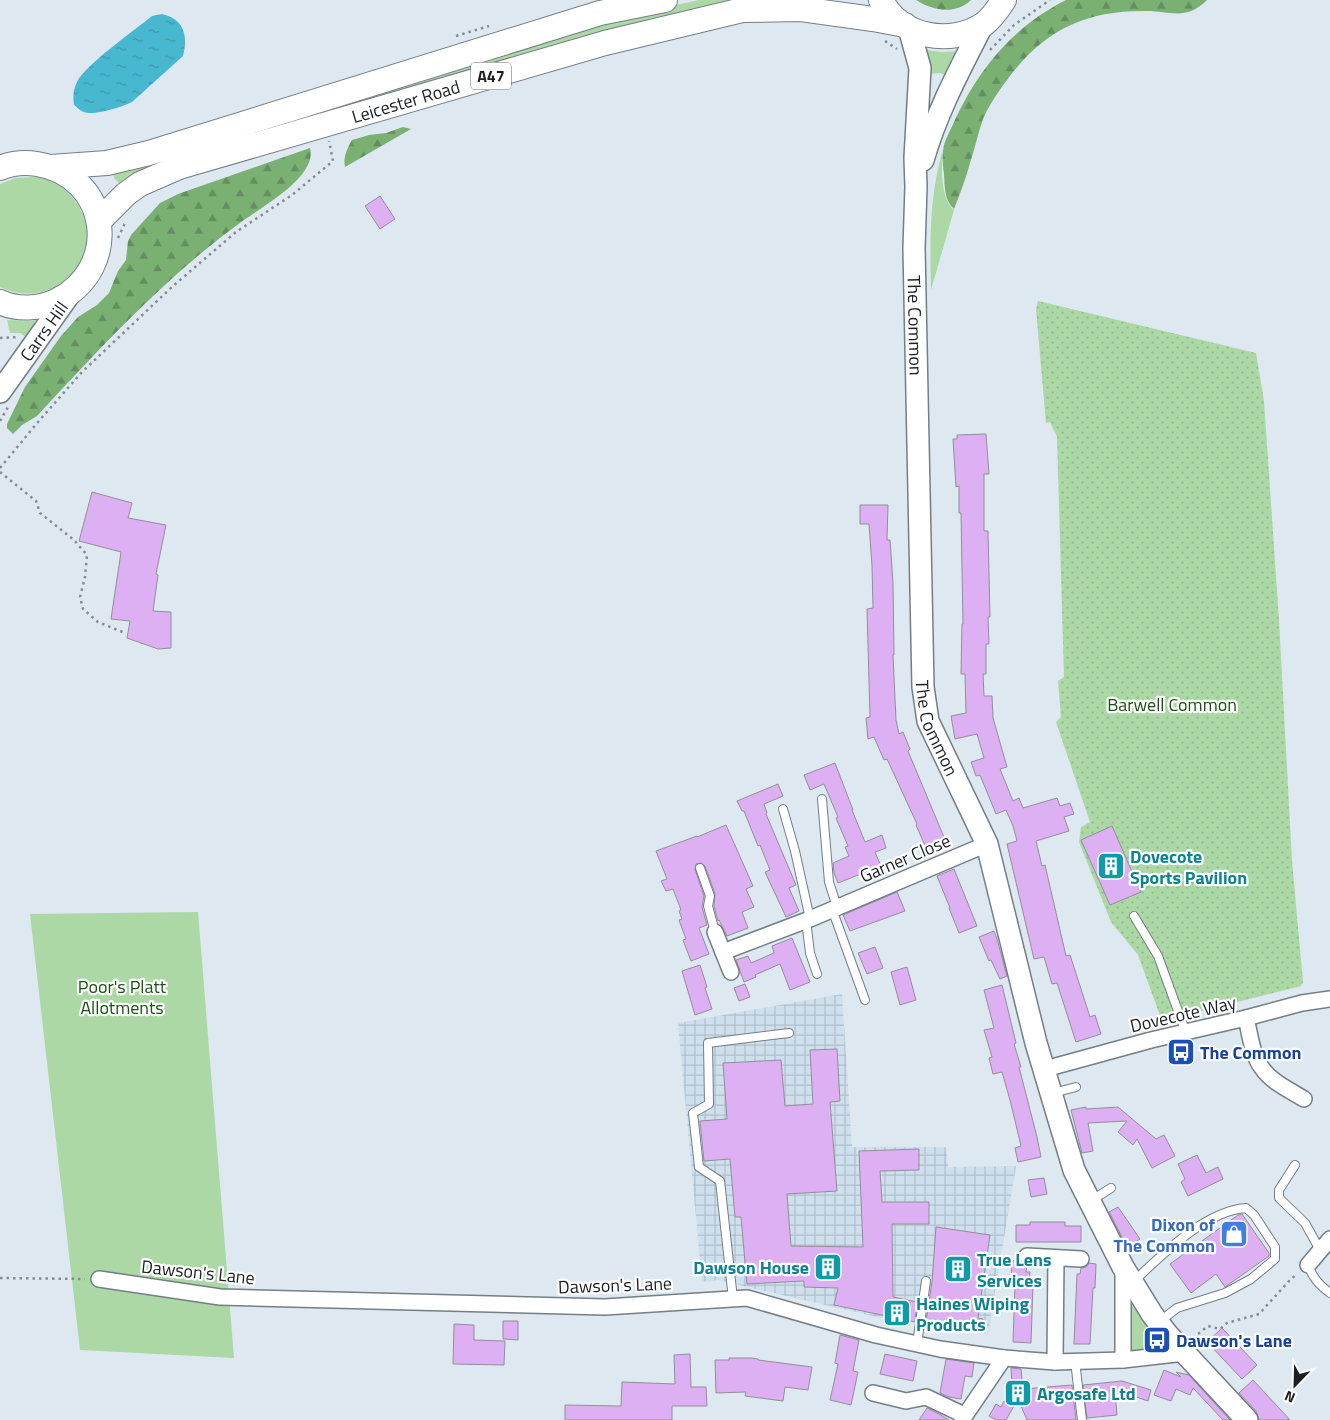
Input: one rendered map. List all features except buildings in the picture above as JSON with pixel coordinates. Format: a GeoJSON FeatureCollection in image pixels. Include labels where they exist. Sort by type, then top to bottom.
{"type":"FeatureCollection","features":[{"type":"Feature","properties":{"kind":"main road","name":"Leicester Road"},"geometry":{"type":"LineString","coordinates":[[51,166],[106,163],[149,153],[600,13],[665,0]]}},
{"type":"Feature","properties":{"kind":"main road"},"geometry":{"type":"LineString","coordinates":[[881,0],[893,16],[907,27]]}},
{"type":"Feature","properties":{"kind":"main road","name":"Leicester Road"},"geometry":{"type":"LineString","coordinates":[[99,221],[126,194],[140,184],[180,167],[614,41],[742,10],[801,9],[873,19],[907,27],[921,33],[948,36],[961,34],[995,12],[1021,0]]}},
{"type":"Feature","properties":{"kind":"main road"},"geometry":{"type":"LineString","coordinates":[[0,168],[26,163],[51,166],[73,178],[90,197],[99,221],[100,242],[95,262],[84,280],[69,295],[48,305],[26,308],[0,302]]}},
{"type":"Feature","properties":{"kind":"street","name":"The Common"},"geometry":{"type":"LineString","coordinates":[[916,186],[932,130],[945,98],[995,12]]}},
{"type":"Feature","properties":{"kind":"street","name":"The Common"},"geometry":{"type":"LineString","coordinates":[[907,27],[920,68],[915,158],[914,248],[918,482],[925,709],[934,735],[987,844],[1036,1043],[1074,1170],[1128,1274],[1159,1323],[1247,1420]]}},
{"type":"Feature","properties":{"kind":"street","name":"Carrs Hill"},"geometry":{"type":"LineString","coordinates":[[4,394],[69,295]]}},
{"type":"Feature","properties":{"kind":"street"},"geometry":{"type":"LineString","coordinates":[[0,381],[4,394]]}},
{"type":"Feature","properties":{"kind":"street","name":"Garner Close"},"geometry":{"type":"LineString","coordinates":[[723,952],[808,919],[987,844]]}},
{"type":"Feature","properties":{"kind":"street"},"geometry":{"type":"LineString","coordinates":[[715,932],[731,972]]}},
{"type":"Feature","properties":{"kind":"street","name":"Dovecote Way"},"geometry":{"type":"LineString","coordinates":[[1045,1069],[1151,1040],[1302,1004],[1330,1000]]}},
{"type":"Feature","properties":{"kind":"street"},"geometry":{"type":"LineString","coordinates":[[1246,1018],[1250,1039],[1262,1069],[1269,1076],[1304,1099]]}},
{"type":"Feature","properties":{"kind":"street"},"geometry":{"type":"LineString","coordinates":[[1308,1265],[1325,1244]]}},
{"type":"Feature","properties":{"kind":"street"},"geometry":{"type":"LineString","coordinates":[[1027,1256],[1081,1259]]}},
{"type":"Feature","properties":{"kind":"street"},"geometry":{"type":"LineString","coordinates":[[1055,1362],[1056,1258]]}},
{"type":"Feature","properties":{"kind":"street"},"geometry":{"type":"LineString","coordinates":[[1123,1360],[1128,1274]]}},
{"type":"Feature","properties":{"kind":"street","name":"Dawson's Lane"},"geometry":{"type":"LineString","coordinates":[[99,1279],[220,1298],[605,1307],[747,1298],[876,1335],[917,1344],[1004,1358],[1055,1362],[1123,1360],[1185,1353]]}},
{"type":"Feature","properties":{"kind":"street"},"geometry":{"type":"LineString","coordinates":[[873,1393],[906,1401],[926,1397],[963,1418],[1004,1358]]}},
{"type":"Feature","properties":{"kind":"lane"},"geometry":{"type":"LineString","coordinates":[[822,799],[834,908],[864,1000]]}},
{"type":"Feature","properties":{"kind":"lane"},"geometry":{"type":"LineString","coordinates":[[783,809],[795,851],[808,919],[810,953],[817,974]]}},
{"type":"Feature","properties":{"kind":"lane"},"geometry":{"type":"LineString","coordinates":[[700,868],[710,896],[708,906],[715,932]]}},
{"type":"Feature","properties":{"kind":"lane"},"geometry":{"type":"LineString","coordinates":[[1134,916],[1158,956],[1186,1033]]}},
{"type":"Feature","properties":{"kind":"lane"},"geometry":{"type":"LineString","coordinates":[[734,1299],[720,1181],[698,1166],[693,1112],[709,1104],[708,1043],[789,1033]]}},
{"type":"Feature","properties":{"kind":"lane"},"geometry":{"type":"LineString","coordinates":[[1051,1093],[1076,1087]]}},
{"type":"Feature","properties":{"kind":"lane"},"geometry":{"type":"LineString","coordinates":[[1295,1165],[1279,1190],[1279,1198],[1325,1244]]}},
{"type":"Feature","properties":{"kind":"lane"},"geometry":{"type":"LineString","coordinates":[[1090,1201],[1111,1188]]}},
{"type":"Feature","properties":{"kind":"lane"},"geometry":{"type":"LineString","coordinates":[[1128,1274],[1172,1247],[1209,1220],[1236,1209],[1246,1208],[1262,1226],[1275,1247],[1275,1259],[1251,1279],[1225,1293],[1177,1308],[1159,1323]]}},
{"type":"Feature","properties":{"kind":"lane"},"geometry":{"type":"LineString","coordinates":[[1308,1265],[1318,1284],[1330,1293]]}},
{"type":"Feature","properties":{"kind":"lane"},"geometry":{"type":"LineString","coordinates":[[917,1344],[926,1281]]}},
{"type":"Feature","properties":{"kind":"lane"},"geometry":{"type":"LineString","coordinates":[[1075,1361],[1082,1420]]}},
{"type":"Feature","properties":{"kind":"path"},"geometry":{"type":"LineString","coordinates":[[985,56],[1014,25],[1050,0]]}},
{"type":"Feature","properties":{"kind":"path"},"geometry":{"type":"LineString","coordinates":[[878,38],[899,51]]}},
{"type":"Feature","properties":{"kind":"path"},"geometry":{"type":"LineString","coordinates":[[0,468],[82,372],[173,286],[236,232],[292,195],[333,161],[328,135]]}},
{"type":"Feature","properties":{"kind":"path"},"geometry":{"type":"LineString","coordinates":[[116,244],[125,222]]}},
{"type":"Feature","properties":{"kind":"path"},"geometry":{"type":"LineString","coordinates":[[0,421],[4,394]]}},
{"type":"Feature","properties":{"kind":"path"},"geometry":{"type":"LineString","coordinates":[[0,472],[36,501],[40,513],[74,540],[87,555],[85,577],[80,597],[83,609],[98,622],[125,633]]}},
{"type":"Feature","properties":{"kind":"path"},"geometry":{"type":"LineString","coordinates":[[1185,1353],[1192,1339],[1208,1326],[1220,1329],[1227,1323],[1259,1314],[1290,1280],[1308,1265]]}},
{"type":"Feature","properties":{"kind":"path"},"geometry":{"type":"LineString","coordinates":[[0,1278],[99,1279]]}},
{"type":"Feature","properties":{"kind":"shaded area"},"geometry":{"type":"Polygon","coordinates":[[[842,994],[852,1147],[946,1147],[948,1167],[1016,1166],[988,1334],[877,1317],[718,1280],[702,1282],[678,1023],[842,994]]]}},
{"type":"Feature","properties":{"kind":"green space"},"geometry":{"type":"Polygon","coordinates":[[[699,0],[750,0],[132,175],[119,183],[114,178],[113,170],[624,16],[699,0]]]}},
{"type":"Feature","properties":{"kind":"green space"},"geometry":{"type":"Polygon","coordinates":[[[916,0],[971,0],[958,8],[944,10],[930,7],[916,0]]]}},
{"type":"Feature","properties":{"kind":"green space"},"geometry":{"type":"Polygon","coordinates":[[[1066,0],[1207,0],[1192,11],[1184,13],[1153,11],[1121,12],[1083,20],[1050,37],[1035,49],[1020,63],[985,114],[954,209],[948,202],[946,193],[943,162],[944,147],[974,84],[986,67],[1014,36],[1047,11],[1066,0]]]}},
{"type":"Feature","properties":{"kind":"green space"},"geometry":{"type":"Polygon","coordinates":[[[925,50],[942,52],[961,51],[948,76],[940,73],[930,74],[925,50]]]}},
{"type":"Feature","properties":{"kind":"green space"},"geometry":{"type":"Polygon","coordinates":[[[403,127],[411,129],[345,167],[346,153],[352,140],[386,133],[403,127]]]}},
{"type":"Feature","properties":{"kind":"green space"},"geometry":{"type":"Polygon","coordinates":[[[310,148],[310,159],[306,169],[287,190],[244,220],[188,264],[110,338],[37,416],[22,425],[13,434],[7,428],[7,424],[25,387],[61,336],[78,317],[97,305],[109,293],[118,271],[126,260],[128,241],[131,235],[160,203],[178,194],[310,148]]]}},
{"type":"Feature","properties":{"kind":"green space"},"geometry":{"type":"Polygon","coordinates":[[[942,152],[944,191],[949,205],[954,210],[931,290],[933,204],[942,152]]]}},
{"type":"Feature","properties":{"kind":"green space"},"geometry":{"type":"Polygon","coordinates":[[[35,177],[47,179],[57,184],[74,199],[85,221],[87,241],[83,258],[72,274],[58,285],[41,292],[21,293],[0,287],[0,184],[15,178],[35,177]]]}},
{"type":"Feature","properties":{"kind":"green space","name":"Barwell Common"},"geometry":{"type":"Polygon","coordinates":[[[1038,301],[1256,353],[1264,401],[1279,620],[1292,861],[1303,982],[1301,986],[1162,1021],[1138,955],[1111,922],[1079,842],[1081,827],[1090,822],[1056,722],[1061,717],[1058,681],[1064,677],[1057,437],[1050,422],[1046,423],[1036,309],[1038,301]]]}},
{"type":"Feature","properties":{"kind":"green space"},"geometry":{"type":"Polygon","coordinates":[[[7,320],[35,321],[28,338],[20,333],[10,333],[7,320]]]}},
{"type":"Feature","properties":{"kind":"green space","name":"Poor's Platt Allotments"},"geometry":{"type":"Polygon","coordinates":[[[198,912],[234,1358],[80,1350],[30,914],[198,912]]]}},
{"type":"Feature","properties":{"kind":"green space"},"geometry":{"type":"Polygon","coordinates":[[[1129,1302],[1167,1347],[1131,1351],[1129,1302]]]}},
{"type":"Feature","properties":{"kind":"water"},"geometry":{"type":"Polygon","coordinates":[[[162,14],[175,19],[183,29],[185,49],[183,56],[132,102],[94,113],[83,111],[74,105],[74,93],[77,82],[90,66],[152,16],[162,14]]]}},
{"type":"Feature","properties":{"kind":"place","name":"Dovecote Sports Pavilion"},"geometry":{"type":"Point","coordinates":[1111,866]}},
{"type":"Feature","properties":{"kind":"place","name":"The Common"},"geometry":{"type":"Point","coordinates":[1181,1052]}},
{"type":"Feature","properties":{"kind":"place","name":"Dixon of The Common"},"geometry":{"type":"Point","coordinates":[1234,1234]}},
{"type":"Feature","properties":{"kind":"place","name":"Dawson House"},"geometry":{"type":"Point","coordinates":[828,1267]}},
{"type":"Feature","properties":{"kind":"place","name":"True Lens Services"},"geometry":{"type":"Point","coordinates":[958,1269]}},
{"type":"Feature","properties":{"kind":"place","name":"Haines Wiping Products"},"geometry":{"type":"Point","coordinates":[897,1313]}},
{"type":"Feature","properties":{"kind":"place","name":"Dawson's Lane"},"geometry":{"type":"Point","coordinates":[1157,1340]}},
{"type":"Feature","properties":{"kind":"place","name":"Argosafe Ltd"},"geometry":{"type":"Point","coordinates":[1018,1393]}}]}
